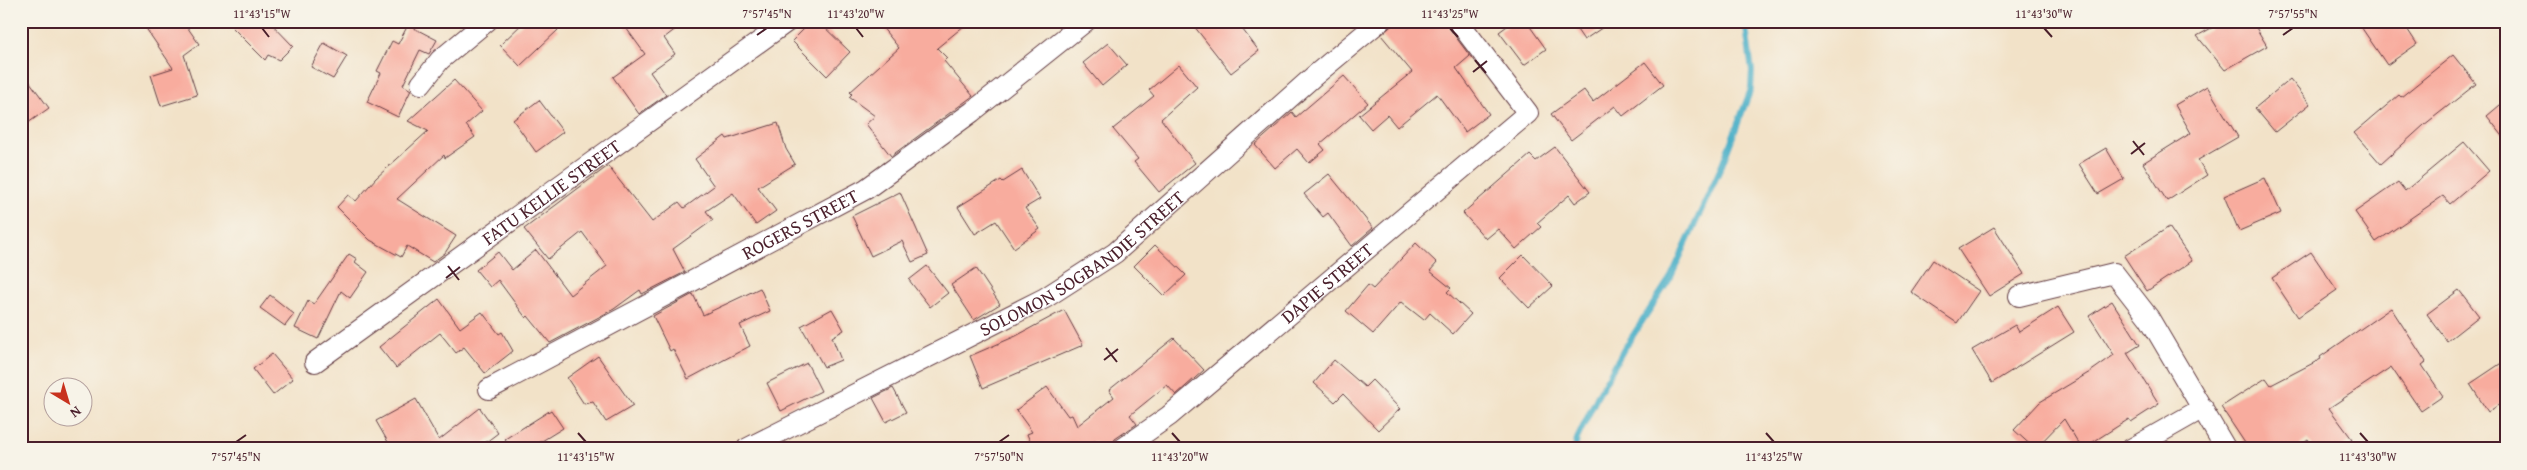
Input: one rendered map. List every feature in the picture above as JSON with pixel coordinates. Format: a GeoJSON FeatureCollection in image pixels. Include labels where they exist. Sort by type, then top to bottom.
{"type":"FeatureCollection","features":[{"type":"Feature","properties":{"kind":"street"},"geometry":{"type":"LineString","coordinates":[[421,84],[440,60],[487,21]]}},
{"type":"Feature","properties":{"kind":"street","name":"FATU KELLIE STREET"},"geometry":{"type":"LineString","coordinates":[[315,362],[788,21]]}},
{"type":"Feature","properties":{"kind":"street","name":"ROGERS STREET"},"geometry":{"type":"LineString","coordinates":[[489,389],[866,189],[972,112],[1086,21]]}},
{"type":"Feature","properties":{"kind":"street","name":"SOLOMON SOGBANDIE STREET"},"geometry":{"type":"LineString","coordinates":[[746,449],[1044,298],[1115,253],[1314,76],[1380,21]]}},
{"type":"Feature","properties":{"kind":"street","name":"DAPIE STREET"},"geometry":{"type":"LineString","coordinates":[[1122,449],[1169,416],[1528,113],[1458,21]]}},
{"type":"Feature","properties":{"kind":"street"},"geometry":{"type":"LineString","coordinates":[[2019,296],[2114,273],[2149,318],[2226,449]]}},
{"type":"Feature","properties":{"kind":"street"},"geometry":{"type":"LineString","coordinates":[[2131,449],[2202,408]]}},
{"type":"Feature","properties":{"kind":"building"},"geometry":{"type":"Polygon","coordinates":[[[141,21],[183,21],[199,44],[184,55],[197,95],[161,106],[151,75],[173,68],[141,21]]]}},
{"type":"Feature","properties":{"kind":"building"},"geometry":{"type":"Polygon","coordinates":[[[226,21],[269,21],[293,46],[279,60],[268,55],[265,60],[226,21]]]}},
{"type":"Feature","properties":{"kind":"building"},"geometry":{"type":"Polygon","coordinates":[[[525,21],[549,21],[558,30],[520,66],[500,45],[525,21]]]}},
{"type":"Feature","properties":{"kind":"building"},"geometry":{"type":"Polygon","coordinates":[[[621,21],[686,21],[664,38],[675,54],[650,72],[666,95],[639,114],[613,77],[645,54],[621,21]]]}},
{"type":"Feature","properties":{"kind":"building"},"geometry":{"type":"Polygon","coordinates":[[[812,21],[818,21],[850,52],[827,76],[792,41],[812,21]]]}},
{"type":"Feature","properties":{"kind":"building"},"geometry":{"type":"Polygon","coordinates":[[[877,21],[970,21],[937,48],[947,58],[944,61],[973,96],[891,156],[866,124],[875,116],[849,97],[852,94],[850,92],[899,48],[877,21]]]}},
{"type":"Feature","properties":{"kind":"building"},"geometry":{"type":"Polygon","coordinates":[[[1190,21],[1236,21],[1259,51],[1231,73],[1190,21]]]}},
{"type":"Feature","properties":{"kind":"building"},"geometry":{"type":"Polygon","coordinates":[[[1397,21],[1446,21],[1470,56],[1456,68],[1489,114],[1465,132],[1437,94],[1397,127],[1387,115],[1371,129],[1359,115],[1412,72],[1381,35],[1397,21]]]}},
{"type":"Feature","properties":{"kind":"building"},"geometry":{"type":"Polygon","coordinates":[[[1514,21],[1526,21],[1546,49],[1524,65],[1499,32],[1514,21]]]}},
{"type":"Feature","properties":{"kind":"building"},"geometry":{"type":"Polygon","coordinates":[[[1571,21],[1612,21],[1584,40],[1571,21]]]}},
{"type":"Feature","properties":{"kind":"building"},"geometry":{"type":"Polygon","coordinates":[[[2224,21],[2252,21],[2267,46],[2225,70],[2197,36],[2224,21]]]}},
{"type":"Feature","properties":{"kind":"building"},"geometry":{"type":"Polygon","coordinates":[[[2357,21],[2402,21],[2417,44],[2387,65],[2357,21]]]}},
{"type":"Feature","properties":{"kind":"building"},"geometry":{"type":"Polygon","coordinates":[[[408,25],[437,40],[429,54],[420,50],[403,85],[411,90],[398,117],[367,102],[381,73],[377,71],[392,41],[398,44],[408,25]]]}},
{"type":"Feature","properties":{"kind":"building"},"geometry":{"type":"Polygon","coordinates":[[[324,43],[347,56],[333,79],[311,67],[324,43]]]}},
{"type":"Feature","properties":{"kind":"building"},"geometry":{"type":"Polygon","coordinates":[[[1108,43],[1127,65],[1102,86],[1083,63],[1108,43]]]}},
{"type":"Feature","properties":{"kind":"building"},"geometry":{"type":"Polygon","coordinates":[[[2453,55],[2476,84],[2424,125],[2381,164],[2354,133],[2399,95],[2401,97],[2453,55]]]}},
{"type":"Feature","properties":{"kind":"building"},"geometry":{"type":"Polygon","coordinates":[[[1645,62],[1663,85],[1623,116],[1615,106],[1571,140],[1551,114],[1584,90],[1593,102],[1645,62]]]}},
{"type":"Feature","properties":{"kind":"building"},"geometry":{"type":"Polygon","coordinates":[[[1179,65],[1197,87],[1161,119],[1195,163],[1159,192],[1134,162],[1138,159],[1113,129],[1154,96],[1149,90],[1179,65]]]}},
{"type":"Feature","properties":{"kind":"building"},"geometry":{"type":"Polygon","coordinates":[[[21,70],[49,108],[21,128],[21,70]]]}},
{"type":"Feature","properties":{"kind":"building"},"geometry":{"type":"Polygon","coordinates":[[[1344,76],[1368,103],[1320,144],[1325,150],[1309,163],[1297,149],[1275,168],[1255,145],[1292,112],[1296,117],[1344,76]]]}},
{"type":"Feature","properties":{"kind":"building"},"geometry":{"type":"Polygon","coordinates":[[[2290,79],[2310,104],[2275,132],[2255,108],[2290,79]]]}},
{"type":"Feature","properties":{"kind":"building"},"geometry":{"type":"Polygon","coordinates":[[[454,80],[482,111],[466,125],[475,137],[445,158],[444,155],[397,199],[456,236],[445,253],[433,262],[407,246],[401,257],[370,240],[337,207],[348,195],[356,201],[376,178],[428,131],[408,121],[454,80]]]}},
{"type":"Feature","properties":{"kind":"building"},"geometry":{"type":"Polygon","coordinates":[[[2207,86],[2238,137],[2198,160],[2207,175],[2167,201],[2143,163],[2191,133],[2175,105],[2207,86]]]}},
{"type":"Feature","properties":{"kind":"building"},"geometry":{"type":"Polygon","coordinates":[[[539,100],[563,132],[536,152],[513,120],[539,100]]]}},
{"type":"Feature","properties":{"kind":"building"},"geometry":{"type":"Polygon","coordinates":[[[2506,100],[2506,140],[2487,116],[2506,100]]]}},
{"type":"Feature","properties":{"kind":"building"},"geometry":{"type":"Polygon","coordinates":[[[778,123],[786,149],[795,164],[758,187],[776,211],[756,225],[733,193],[706,211],[713,220],[673,249],[685,272],[642,294],[640,290],[614,309],[550,343],[528,316],[526,318],[498,280],[490,287],[476,270],[498,252],[512,270],[536,250],[570,295],[607,266],[582,232],[548,259],[524,229],[608,166],[652,222],[679,202],[684,208],[714,186],[695,159],[725,136],[727,139],[778,123]]]}},
{"type":"Feature","properties":{"kind":"building"},"geometry":{"type":"Polygon","coordinates":[[[2464,142],[2489,171],[2450,204],[2443,196],[2376,242],[2355,212],[2398,182],[2405,191],[2464,142]]]}},
{"type":"Feature","properties":{"kind":"building"},"geometry":{"type":"Polygon","coordinates":[[[1555,147],[1590,192],[1575,203],[1569,195],[1537,223],[1541,227],[1516,249],[1498,229],[1486,239],[1463,213],[1530,155],[1536,161],[1555,147]]]}},
{"type":"Feature","properties":{"kind":"building"},"geometry":{"type":"Polygon","coordinates":[[[2106,148],[2124,179],[2098,194],[2079,164],[2106,148]]]}},
{"type":"Feature","properties":{"kind":"building"},"geometry":{"type":"Polygon","coordinates":[[[1022,170],[1040,199],[1025,208],[1040,229],[1014,248],[996,221],[975,234],[958,207],[1001,180],[1003,182],[1022,170]]]}},
{"type":"Feature","properties":{"kind":"building"},"geometry":{"type":"Polygon","coordinates":[[[1329,174],[1373,228],[1352,246],[1328,213],[1323,217],[1304,194],[1329,174]]]}},
{"type":"Feature","properties":{"kind":"building"},"geometry":{"type":"Polygon","coordinates":[[[2265,178],[2281,213],[2239,231],[2224,196],[2265,178]]]}},
{"type":"Feature","properties":{"kind":"building"},"geometry":{"type":"Polygon","coordinates":[[[900,192],[928,255],[912,262],[902,241],[871,256],[852,216],[900,192]]]}},
{"type":"Feature","properties":{"kind":"building"},"geometry":{"type":"Polygon","coordinates":[[[1994,227],[2024,274],[1989,296],[1958,249],[1994,227]]]}},
{"type":"Feature","properties":{"kind":"building"},"geometry":{"type":"Polygon","coordinates":[[[2169,227],[2192,261],[2147,291],[2124,256],[2169,227]]]}},
{"type":"Feature","properties":{"kind":"building"},"geometry":{"type":"Polygon","coordinates":[[[1416,243],[1437,263],[1430,271],[1451,288],[1447,292],[1471,314],[1453,334],[1430,313],[1424,320],[1401,302],[1373,334],[1346,311],[1368,285],[1373,289],[1416,243]]]}},
{"type":"Feature","properties":{"kind":"building"},"geometry":{"type":"Polygon","coordinates":[[[1155,245],[1186,275],[1164,296],[1134,266],[1155,245]]]}},
{"type":"Feature","properties":{"kind":"building"},"geometry":{"type":"Polygon","coordinates":[[[2311,252],[2337,290],[2298,317],[2272,278],[2311,252]]]}},
{"type":"Feature","properties":{"kind":"building"},"geometry":{"type":"Polygon","coordinates":[[[349,254],[357,259],[355,262],[368,272],[350,298],[341,291],[318,339],[295,328],[308,301],[314,304],[349,254]]]}},
{"type":"Feature","properties":{"kind":"building"},"geometry":{"type":"Polygon","coordinates":[[[1523,255],[1553,286],[1529,308],[1500,278],[1523,255]]]}},
{"type":"Feature","properties":{"kind":"building"},"geometry":{"type":"Polygon","coordinates":[[[1933,260],[1979,291],[1957,323],[1911,292],[1933,260]]]}},
{"type":"Feature","properties":{"kind":"building"},"geometry":{"type":"Polygon","coordinates":[[[927,266],[948,293],[930,307],[909,280],[927,266]]]}},
{"type":"Feature","properties":{"kind":"building"},"geometry":{"type":"Polygon","coordinates":[[[976,268],[1000,304],[974,320],[951,285],[976,268]]]}},
{"type":"Feature","properties":{"kind":"building"},"geometry":{"type":"Polygon","coordinates":[[[760,288],[770,311],[740,325],[750,346],[688,379],[673,349],[670,351],[653,316],[693,294],[703,315],[760,288]]]}},
{"type":"Feature","properties":{"kind":"building"},"geometry":{"type":"Polygon","coordinates":[[[2459,290],[2479,316],[2447,341],[2427,314],[2459,290]]]}},
{"type":"Feature","properties":{"kind":"building"},"geometry":{"type":"Polygon","coordinates":[[[270,295],[294,314],[285,326],[260,308],[270,295]]]}},
{"type":"Feature","properties":{"kind":"building"},"geometry":{"type":"Polygon","coordinates":[[[439,299],[460,328],[482,312],[499,334],[502,332],[513,351],[485,373],[464,347],[456,353],[440,333],[396,368],[379,347],[439,299]]]}},
{"type":"Feature","properties":{"kind":"building"},"geometry":{"type":"Polygon","coordinates":[[[2112,301],[2140,345],[2127,353],[2159,404],[2131,422],[2129,419],[2082,449],[2064,419],[2035,449],[2014,430],[2040,402],[2114,355],[2089,316],[2112,301]]]}},
{"type":"Feature","properties":{"kind":"building"},"geometry":{"type":"Polygon","coordinates":[[[2058,307],[2074,332],[1992,383],[1972,350],[2015,325],[2019,332],[2058,307]]]}},
{"type":"Feature","properties":{"kind":"building"},"geometry":{"type":"Polygon","coordinates":[[[2391,308],[2426,362],[2422,365],[2443,396],[2421,411],[2391,367],[2329,408],[2352,439],[2339,449],[2315,449],[2308,439],[2294,449],[2249,449],[2221,407],[2266,378],[2271,385],[2321,359],[2320,357],[2391,308]]]}},
{"type":"Feature","properties":{"kind":"building"},"geometry":{"type":"Polygon","coordinates":[[[832,309],[844,330],[832,337],[841,360],[824,367],[801,326],[832,309]]]}},
{"type":"Feature","properties":{"kind":"building"},"geometry":{"type":"Polygon","coordinates":[[[1064,310],[1083,345],[983,388],[970,356],[1016,336],[1064,310]]]}},
{"type":"Feature","properties":{"kind":"building"},"geometry":{"type":"Polygon","coordinates":[[[1174,338],[1204,370],[1176,395],[1167,385],[1130,415],[1137,424],[1115,439],[1111,447],[1101,449],[1095,441],[1077,449],[1033,449],[1027,434],[1032,432],[1016,410],[1047,387],[1068,416],[1072,415],[1077,426],[1114,397],[1109,390],[1174,338]]]}},
{"type":"Feature","properties":{"kind":"building"},"geometry":{"type":"Polygon","coordinates":[[[272,354],[293,379],[273,395],[253,369],[272,354]]]}},
{"type":"Feature","properties":{"kind":"building"},"geometry":{"type":"Polygon","coordinates":[[[598,356],[633,406],[606,422],[593,402],[584,404],[567,378],[598,356]]]}},
{"type":"Feature","properties":{"kind":"building"},"geometry":{"type":"Polygon","coordinates":[[[1334,360],[1365,387],[1372,380],[1400,409],[1378,430],[1343,394],[1335,402],[1314,383],[1334,360]]]}},
{"type":"Feature","properties":{"kind":"building"},"geometry":{"type":"Polygon","coordinates":[[[2506,360],[2506,400],[2488,412],[2470,384],[2506,360]]]}},
{"type":"Feature","properties":{"kind":"building"},"geometry":{"type":"Polygon","coordinates":[[[807,363],[821,391],[781,411],[767,383],[807,363]]]}},
{"type":"Feature","properties":{"kind":"building"},"geometry":{"type":"Polygon","coordinates":[[[893,388],[906,412],[886,422],[873,398],[893,388]]]}},
{"type":"Feature","properties":{"kind":"building"},"geometry":{"type":"Polygon","coordinates":[[[416,399],[439,440],[480,408],[498,433],[477,449],[392,449],[376,421],[416,399]]]}},
{"type":"Feature","properties":{"kind":"building"},"geometry":{"type":"Polygon","coordinates":[[[551,410],[563,428],[529,449],[513,449],[505,439],[551,410]]]}},
{"type":"Feature","properties":{"kind":"waterway"},"geometry":{"type":"LineString","coordinates":[[1575,449],[1577,439],[1599,393],[1624,349],[1671,277],[1722,165],[1751,89],[1752,71],[1745,21]]}}]}
